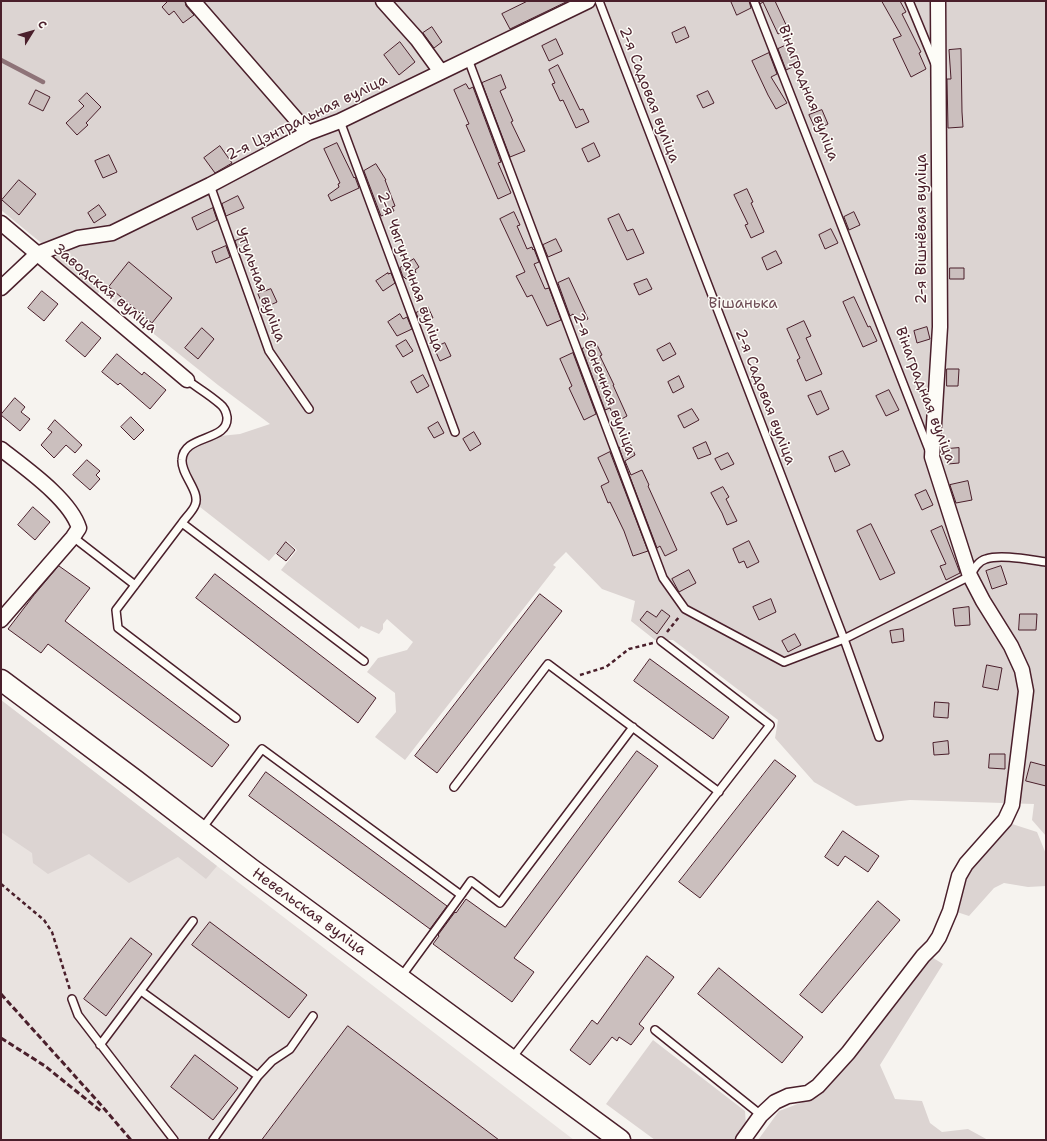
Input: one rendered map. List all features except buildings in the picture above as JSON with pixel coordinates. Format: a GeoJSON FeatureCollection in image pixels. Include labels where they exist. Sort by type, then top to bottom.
{"type":"FeatureCollection","features":[{"type":"Feature","properties":{"kind":"street"},"geometry":{"type":"LineString","coordinates":[[193,1],[308,133]]}},
{"type":"Feature","properties":{"kind":"street"},"geometry":{"type":"LineString","coordinates":[[383,1],[417,39],[441,72]]}},
{"type":"Feature","properties":{"kind":"street","name":"2-я Цэнтральная вуліца"},"geometry":{"type":"LineString","coordinates":[[38,254],[78,238],[112,233],[210,185],[308,133],[340,121],[588,1]]}},
{"type":"Feature","properties":{"kind":"street","name":"2-я Вішнёвая вуліца"},"geometry":{"type":"LineString","coordinates":[[932,457],[940,327],[938,1]]}},
{"type":"Feature","properties":{"kind":"street","name":"Заводская вуліца"},"geometry":{"type":"LineString","coordinates":[[1,223],[187,380]]}},
{"type":"Feature","properties":{"kind":"street"},"geometry":{"type":"LineString","coordinates":[[1,288],[38,254]]}},
{"type":"Feature","properties":{"kind":"street"},"geometry":{"type":"LineString","coordinates":[[1,449],[59,497],[76,519],[79,528],[73,537],[1,620]]}},
{"type":"Feature","properties":{"kind":"street","name":"Вінаградная вуліца"},"geometry":{"type":"LineString","coordinates":[[761,1115],[775,1102],[788,1096],[808,1093],[818,1086],[848,1053],[923,956],[933,946],[950,911],[960,876],[966,864],[1005,820],[1012,805],[1026,691],[1022,670],[1011,646],[983,601],[970,576],[932,457]]}},
{"type":"Feature","properties":{"kind":"street","name":"Невельская вуліца"},"geometry":{"type":"LineString","coordinates":[[1,680],[399,979],[620,1140]]}},
{"type":"Feature","properties":{"kind":"street"},"geometry":{"type":"LineString","coordinates":[[743,1140],[761,1115]]}},
{"type":"Feature","properties":{"kind":"lane","name":"2-я Садовая вуліца"},"geometry":{"type":"LineString","coordinates":[[599,1],[844,639],[879,737]]}},
{"type":"Feature","properties":{"kind":"lane","name":"Вінаградная вуліца"},"geometry":{"type":"LineString","coordinates":[[754,1],[932,457]]}},
{"type":"Feature","properties":{"kind":"lane"},"geometry":{"type":"LineString","coordinates":[[909,1],[938,72]]}},
{"type":"Feature","properties":{"kind":"lane","name":"2-я Сонечная вуліца"},"geometry":{"type":"LineString","coordinates":[[468,59],[663,578],[685,609],[784,662],[844,639]]}},
{"type":"Feature","properties":{"kind":"lane","name":"2-я Чыгуначная вуліца"},"geometry":{"type":"LineString","coordinates":[[340,121],[455,432]]}},
{"type":"Feature","properties":{"kind":"lane","name":"Утульная вуліца"},"geometry":{"type":"LineString","coordinates":[[210,185],[269,351],[309,409]]}},
{"type":"Feature","properties":{"kind":"lane"},"geometry":{"type":"LineString","coordinates":[[187,380],[220,404],[226,411],[227,420],[224,428],[189,445],[183,452],[182,461],[185,475],[193,488],[196,498],[195,505],[116,610],[118,628],[236,718]]}},
{"type":"Feature","properties":{"kind":"lane"},"geometry":{"type":"LineString","coordinates":[[182,522],[364,661]]}},
{"type":"Feature","properties":{"kind":"lane"},"geometry":{"type":"LineString","coordinates":[[73,537],[135,585]]}},
{"type":"Feature","properties":{"kind":"lane"},"geometry":{"type":"LineString","coordinates":[[844,639],[970,576],[976,565],[986,559],[1000,557],[1046,562]]}},
{"type":"Feature","properties":{"kind":"lane"},"geometry":{"type":"LineString","coordinates":[[510,1060],[770,726],[661,640]]}},
{"type":"Feature","properties":{"kind":"lane"},"geometry":{"type":"LineString","coordinates":[[454,787],[548,664],[719,792]]}},
{"type":"Feature","properties":{"kind":"lane"},"geometry":{"type":"LineString","coordinates":[[399,979],[471,882],[500,903],[633,727]]}},
{"type":"Feature","properties":{"kind":"lane"},"geometry":{"type":"LineString","coordinates":[[200,830],[262,749],[461,895]]}},
{"type":"Feature","properties":{"kind":"lane"},"geometry":{"type":"LineString","coordinates":[[100,1045],[193,921]]}},
{"type":"Feature","properties":{"kind":"lane"},"geometry":{"type":"LineString","coordinates":[[141,991],[258,1076]]}},
{"type":"Feature","properties":{"kind":"lane"},"geometry":{"type":"LineString","coordinates":[[72,999],[78,1015],[174,1140]]}},
{"type":"Feature","properties":{"kind":"lane"},"geometry":{"type":"LineString","coordinates":[[213,1140],[258,1076],[272,1061],[290,1049],[313,1016]]}},
{"type":"Feature","properties":{"kind":"lane"},"geometry":{"type":"LineString","coordinates":[[654,1030],[761,1115]]}},
{"type":"Feature","properties":{"kind":"path"},"geometry":{"type":"LineString","coordinates":[[565,676],[583,674],[606,667],[629,649],[661,640],[685,609]]}},
{"type":"Feature","properties":{"kind":"path"},"geometry":{"type":"LineString","coordinates":[[1,884],[44,920],[52,932],[72,999]]}},
{"type":"Feature","properties":{"kind":"shaded area"},"geometry":{"type":"Polygon","coordinates":[[[1,700],[217,866],[574,1140],[1,1140],[1,700]]]}},
{"type":"Feature","properties":{"kind":"green space","name":"Вішанька"},"geometry":{"type":"Polygon","coordinates":[[[1,1],[1046,1],[1046,836],[1032,820],[1034,804],[910,800],[856,806],[814,782],[775,738],[778,720],[673,640],[655,640],[631,621],[635,601],[602,589],[566,552],[553,565],[556,567],[405,760],[375,737],[396,712],[395,693],[367,672],[378,658],[407,650],[413,642],[387,619],[379,634],[361,626],[359,629],[281,570],[297,550],[287,541],[269,561],[200,507],[201,498],[197,486],[189,473],[186,461],[187,454],[192,449],[220,436],[240,434],[270,424],[218,385],[100,291],[96,295],[56,262],[56,255],[1,210],[1,1]]]}},
{"type":"Feature","properties":{"kind":"green space"},"geometry":{"type":"Polygon","coordinates":[[[1,700],[217,866],[206,879],[178,857],[129,883],[89,854],[48,874],[33,863],[32,853],[1,832],[1,700]]]}},
{"type":"Feature","properties":{"kind":"green space"},"geometry":{"type":"Polygon","coordinates":[[[1009,823],[1037,832],[1046,854],[1046,886],[1028,887],[1004,883],[994,888],[969,916],[954,911],[964,881],[975,862],[1009,823]]]}},
{"type":"Feature","properties":{"kind":"green space"},"geometry":{"type":"Polygon","coordinates":[[[930,956],[943,964],[880,1065],[895,1099],[922,1101],[930,1123],[942,1132],[968,1129],[988,1140],[758,1140],[779,1111],[819,1096],[831,1084],[930,956]]]}},
{"type":"Feature","properties":{"kind":"green space"},"geometry":{"type":"Polygon","coordinates":[[[653,1040],[745,1111],[746,1126],[735,1140],[655,1140],[606,1104],[653,1040]]]}},
{"type":"Feature","properties":{"kind":"waterway"},"geometry":{"type":"LineString","coordinates":[[1,60],[43,82]]}},
{"type":"Feature","properties":{"kind":"railway"},"geometry":{"type":"LineString","coordinates":[[1,994],[131,1140]]}},
{"type":"Feature","properties":{"kind":"railway"},"geometry":{"type":"LineString","coordinates":[[1,1038],[45,1066],[102,1112]]}}]}
